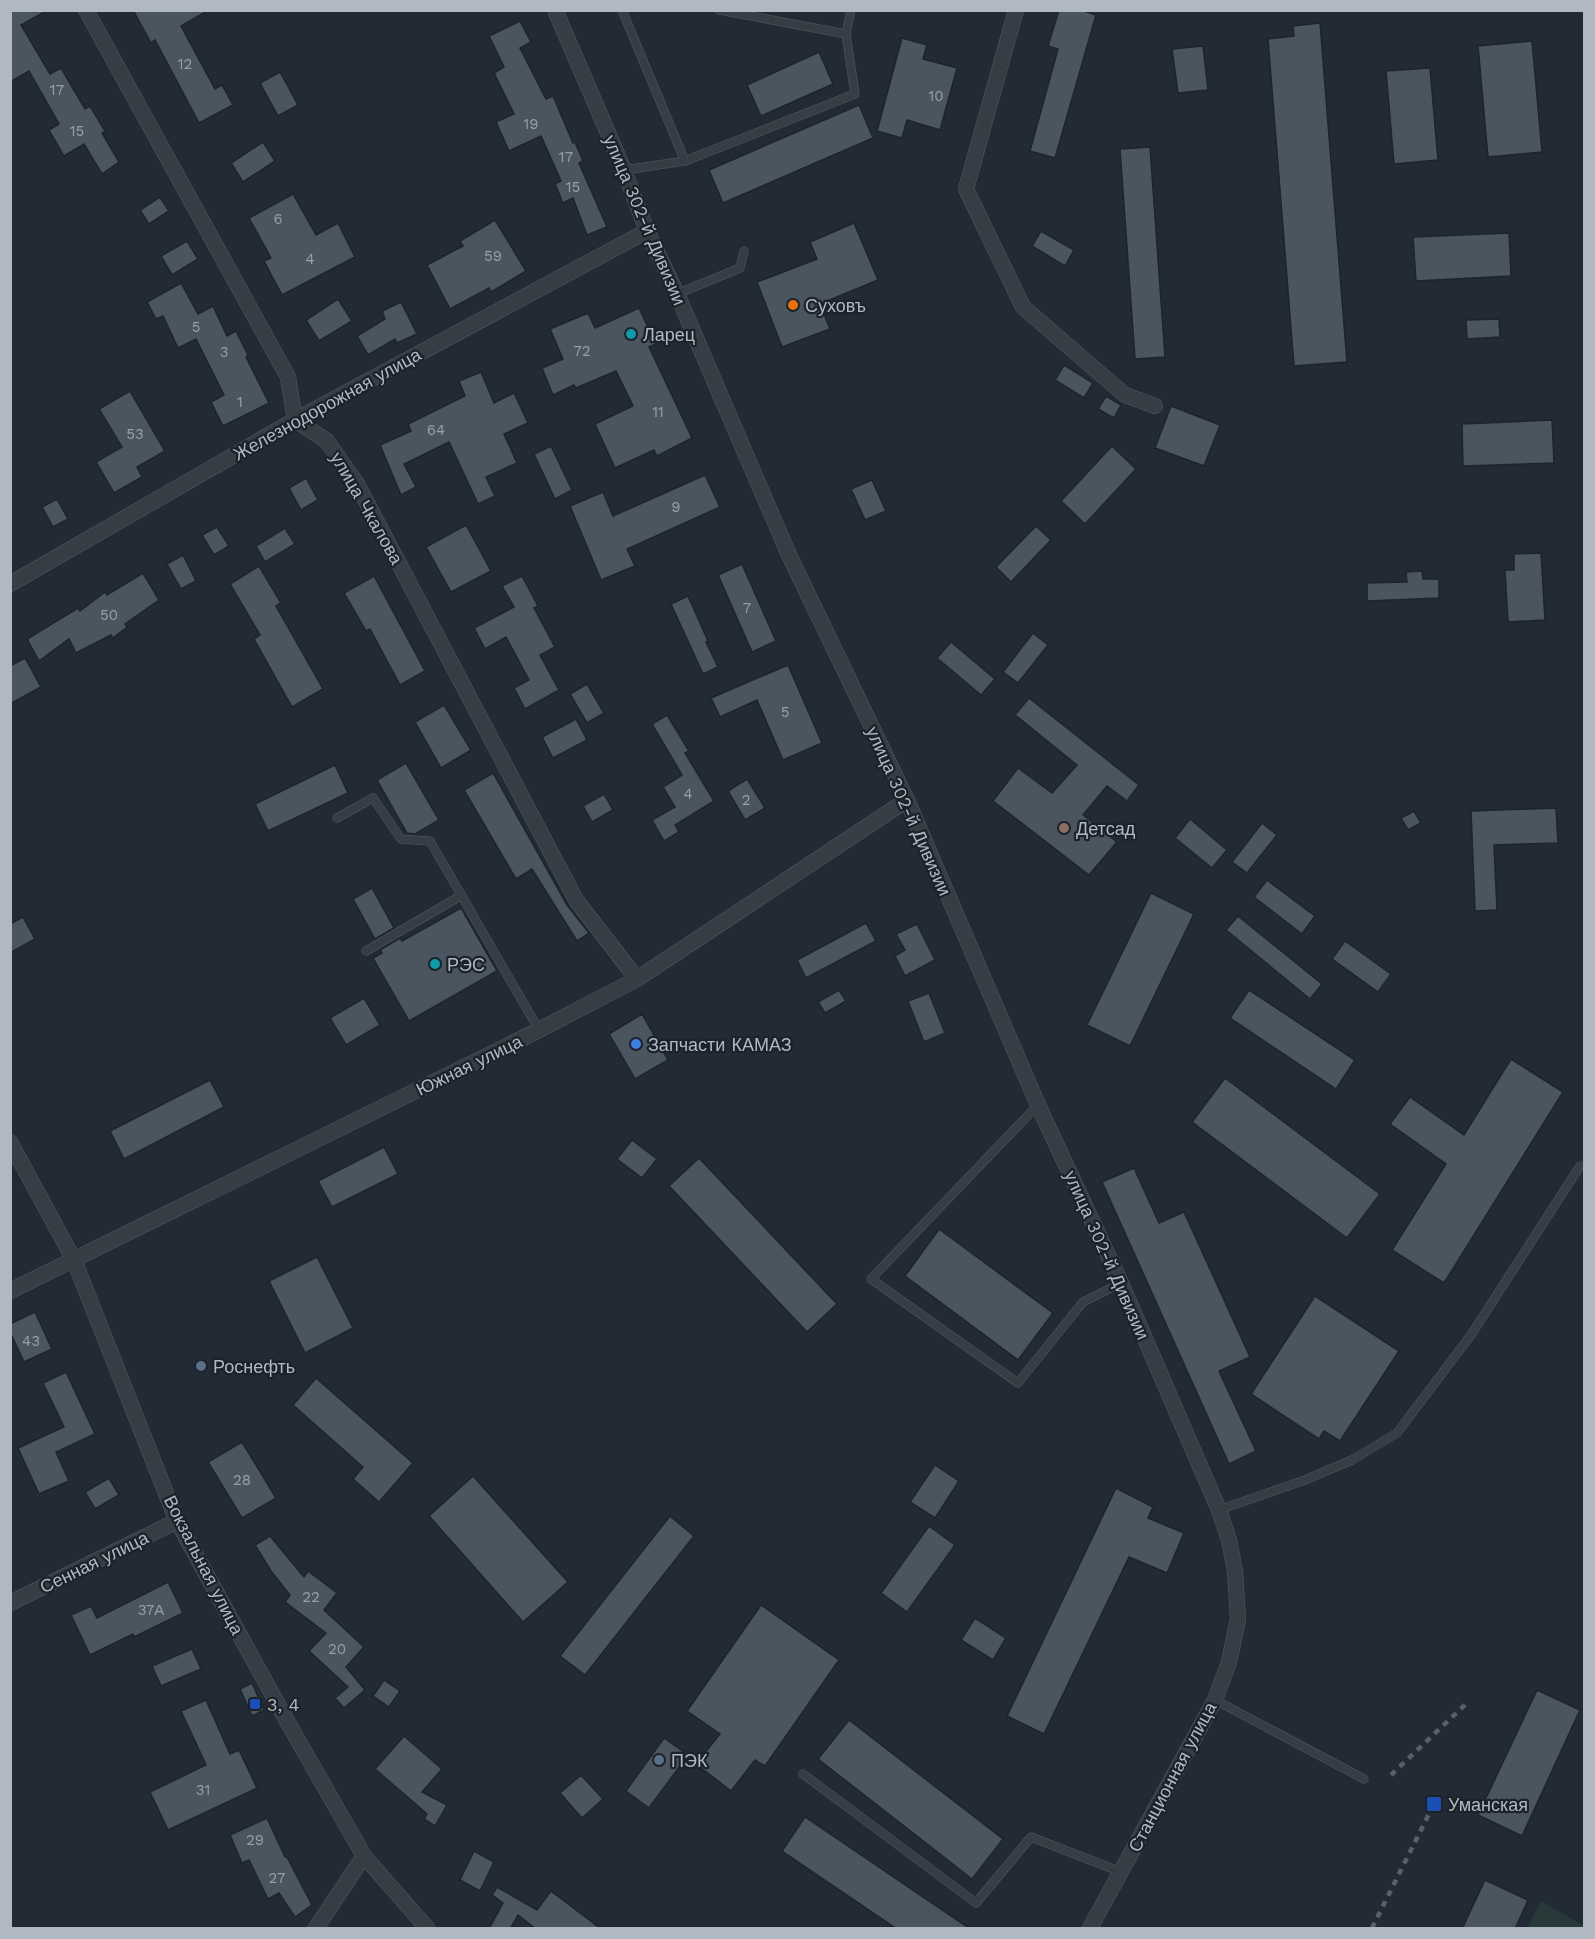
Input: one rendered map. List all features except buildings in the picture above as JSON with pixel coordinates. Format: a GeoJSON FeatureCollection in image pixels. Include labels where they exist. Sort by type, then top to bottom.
{"type":"FeatureCollection","features":[{"type":"Feature","properties":{"kind":"street"},"geometry":{"type":"LineString","coordinates":[[86,10],[288,377],[295,420]]}},
{"type":"Feature","properties":{"kind":"street","name":"улица 302-й Дивизии"},"geometry":{"type":"LineString","coordinates":[[555,10],[624,170],[647,231],[677,294],[789,555],[907,800],[1038,1105],[1121,1283],[1219,1510],[1229,1540],[1235,1571],[1238,1619]]}},
{"type":"Feature","properties":{"kind":"street"},"geometry":{"type":"LineString","coordinates":[[1016,10],[966,189],[1023,307],[1125,395],[1155,406]]}},
{"type":"Feature","properties":{"kind":"street","name":"Железнодорожная улица"},"geometry":{"type":"LineString","coordinates":[[10,584],[295,420],[647,231]]}},
{"type":"Feature","properties":{"kind":"street","name":"улица Чкалова"},"geometry":{"type":"LineString","coordinates":[[295,420],[327,441],[357,484],[576,900],[637,979]]}},
{"type":"Feature","properties":{"kind":"street","name":"Южная улица"},"geometry":{"type":"LineString","coordinates":[[10,1292],[539,1030],[637,979],[907,800]]}},
{"type":"Feature","properties":{"kind":"street","name":"Вокзальная улица"},"geometry":{"type":"LineString","coordinates":[[10,1142],[74,1260],[177,1521],[286,1721],[364,1856],[427,1929]]}},
{"type":"Feature","properties":{"kind":"street","name":"Сенная улица"},"geometry":{"type":"LineString","coordinates":[[10,1603],[177,1521]]}},
{"type":"Feature","properties":{"kind":"street","name":"Станционная улица"},"geometry":{"type":"LineString","coordinates":[[1090,1929],[1215,1700],[1229,1662],[1238,1619]]}},
{"type":"Feature","properties":{"kind":"street"},"geometry":{"type":"LineString","coordinates":[[316,1929],[364,1856]]}},
{"type":"Feature","properties":{"kind":"lane"},"geometry":{"type":"LineString","coordinates":[[622,10],[685,161]]}},
{"type":"Feature","properties":{"kind":"lane"},"geometry":{"type":"LineString","coordinates":[[719,10],[846,34]]}},
{"type":"Feature","properties":{"kind":"lane"},"geometry":{"type":"LineString","coordinates":[[624,170],[685,161],[855,94],[846,34],[851,10]]}},
{"type":"Feature","properties":{"kind":"lane"},"geometry":{"type":"LineString","coordinates":[[677,294],[740,268],[744,251]]}},
{"type":"Feature","properties":{"kind":"lane"},"geometry":{"type":"LineString","coordinates":[[337,818],[373,798],[401,839],[430,841],[539,1030]]}},
{"type":"Feature","properties":{"kind":"lane"},"geometry":{"type":"LineString","coordinates":[[366,951],[462,895]]}},
{"type":"Feature","properties":{"kind":"lane"},"geometry":{"type":"LineString","coordinates":[[1038,1105],[871,1279],[1018,1383],[1083,1302],[1121,1283]]}},
{"type":"Feature","properties":{"kind":"lane"},"geometry":{"type":"LineString","coordinates":[[1219,1510],[1352,1460],[1397,1432],[1471,1335],[1580,1166]]}},
{"type":"Feature","properties":{"kind":"lane"},"geometry":{"type":"LineString","coordinates":[[1215,1700],[1364,1779]]}},
{"type":"Feature","properties":{"kind":"lane"},"geometry":{"type":"LineString","coordinates":[[804,1774],[976,1903],[1031,1837],[1121,1872]]}},
{"type":"Feature","properties":{"kind":"shaded area"},"geometry":{"type":"Polygon","coordinates":[[[1541,1901],[1584,1926],[1584,1928],[1527,1928],[1541,1901]]]}},
{"type":"Feature","properties":{"kind":"railway"},"geometry":{"type":"LineString","coordinates":[[1391,1775],[1469,1701]]}},
{"type":"Feature","properties":{"kind":"railway"},"geometry":{"type":"LineString","coordinates":[[1372,1928],[1434,1804]]}},
{"type":"Feature","properties":{"kind":"place","name":"Суховъ"},"geometry":{"type":"Point","coordinates":[793,305]}},
{"type":"Feature","properties":{"kind":"place","name":"Ларец"},"geometry":{"type":"Point","coordinates":[631,334]}},
{"type":"Feature","properties":{"kind":"place","name":"Детсад"},"geometry":{"type":"Point","coordinates":[1064,828]}},
{"type":"Feature","properties":{"kind":"place","name":"РЭС"},"geometry":{"type":"Point","coordinates":[435,964]}},
{"type":"Feature","properties":{"kind":"place","name":"Запчасти КАМАЗ"},"geometry":{"type":"Point","coordinates":[636,1044]}},
{"type":"Feature","properties":{"kind":"place","name":"Роснефть"},"geometry":{"type":"Point","coordinates":[201,1366]}},
{"type":"Feature","properties":{"kind":"place","name":"3, 4"},"geometry":{"type":"Point","coordinates":[255,1704]}},
{"type":"Feature","properties":{"kind":"place","name":"ПЭК"},"geometry":{"type":"Point","coordinates":[659,1760]}},
{"type":"Feature","properties":{"kind":"place","name":"Уманская"},"geometry":{"type":"Point","coordinates":[1434,1804]}}]}
